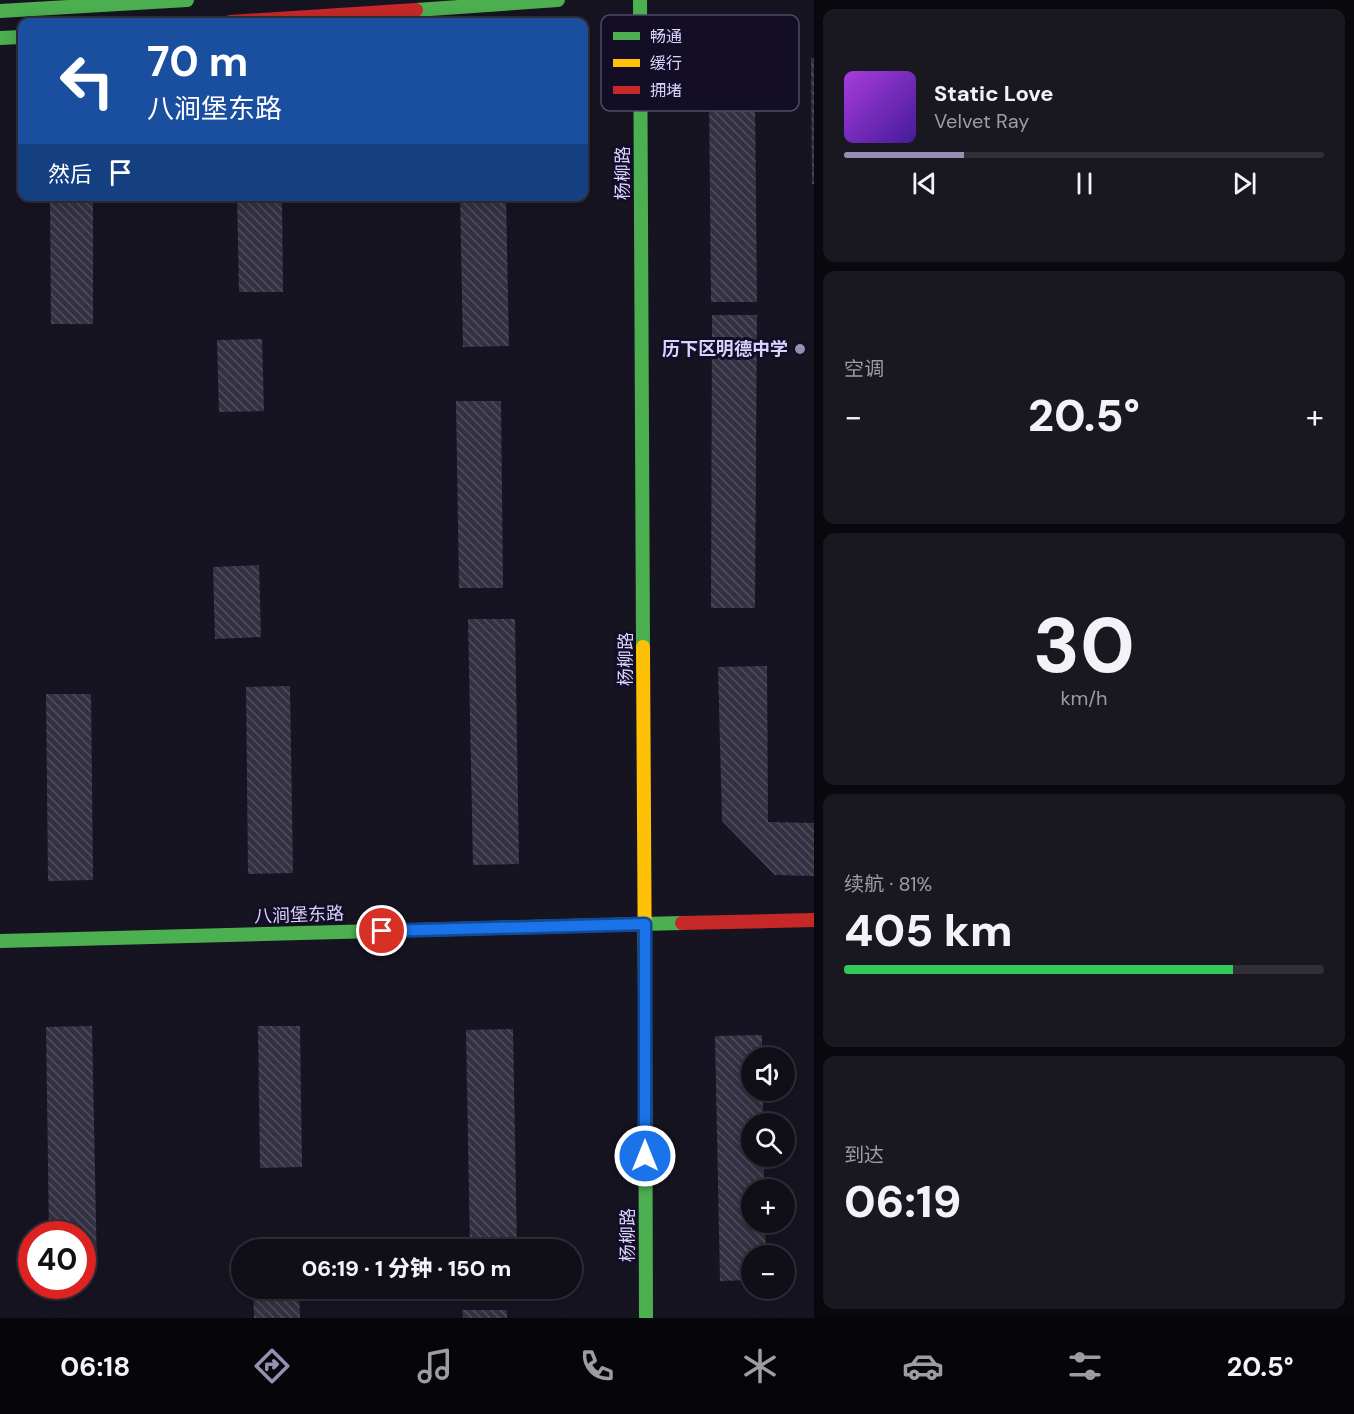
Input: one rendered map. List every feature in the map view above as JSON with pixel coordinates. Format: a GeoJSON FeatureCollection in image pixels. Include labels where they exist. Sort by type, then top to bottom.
{"type":"FeatureCollection","features":[{"type":"Feature","properties":{"kind":"street"},"geometry":{"type":"LineString","coordinates":[[0,11],[187,0]]}},
{"type":"Feature","properties":{"kind":"street"},"geometry":{"type":"LineString","coordinates":[[290,18],[558,0]]}},
{"type":"Feature","properties":{"kind":"street","name":"杨柳路"},"geometry":{"type":"LineString","coordinates":[[640,0],[640,15]]}},
{"type":"Feature","properties":{"kind":"street"},"geometry":{"type":"LineString","coordinates":[[0,38],[18,37]]}},
{"type":"Feature","properties":{"kind":"street","name":"杨柳路"},"geometry":{"type":"LineString","coordinates":[[641,111],[646,1318]]}},
{"type":"Feature","properties":{"kind":"street","name":"八涧堡东路"},"geometry":{"type":"LineString","coordinates":[[0,941],[814,920]]}},
{"type":"Feature","properties":{"kind":"building"},"geometry":{"type":"Polygon","coordinates":[[[811,58],[814,58],[814,184],[812,184],[811,58]]]}},
{"type":"Feature","properties":{"kind":"building"},"geometry":{"type":"Polygon","coordinates":[[[709,111],[755,111],[757,302],[711,302],[709,111]]]}},
{"type":"Feature","properties":{"kind":"building"},"geometry":{"type":"Polygon","coordinates":[[[50,201],[93,201],[93,324],[51,324],[50,201]]]}},
{"type":"Feature","properties":{"kind":"building"},"geometry":{"type":"Polygon","coordinates":[[[237,201],[282,201],[283,292],[239,292],[237,201]]]}},
{"type":"Feature","properties":{"kind":"building"},"geometry":{"type":"Polygon","coordinates":[[[460,201],[506,201],[509,346],[463,347],[460,201]]]}},
{"type":"Feature","properties":{"kind":"building"},"geometry":{"type":"Polygon","coordinates":[[[712,315],[757,315],[755,608],[711,608],[712,315]]]}},
{"type":"Feature","properties":{"kind":"building"},"geometry":{"type":"Polygon","coordinates":[[[262,339],[264,411],[219,412],[217,340],[262,339]]]}},
{"type":"Feature","properties":{"kind":"building"},"geometry":{"type":"Polygon","coordinates":[[[456,401],[501,401],[503,588],[459,588],[456,401]]]}},
{"type":"Feature","properties":{"kind":"building"},"geometry":{"type":"Polygon","coordinates":[[[259,565],[261,637],[215,639],[213,567],[259,565]]]}},
{"type":"Feature","properties":{"kind":"building"},"geometry":{"type":"Polygon","coordinates":[[[468,619],[515,619],[519,864],[473,865],[468,619]]]}},
{"type":"Feature","properties":{"kind":"building"},"geometry":{"type":"Polygon","coordinates":[[[767,666],[768,822],[814,823],[814,876],[775,875],[722,821],[718,667],[767,666]]]}},
{"type":"Feature","properties":{"kind":"building"},"geometry":{"type":"Polygon","coordinates":[[[290,686],[293,873],[248,874],[246,687],[290,686]]]}},
{"type":"Feature","properties":{"kind":"building"},"geometry":{"type":"Polygon","coordinates":[[[46,694],[91,694],[93,880],[48,881],[46,694]]]}},
{"type":"Feature","properties":{"kind":"building"},"geometry":{"type":"Polygon","coordinates":[[[92,1026],[96,1221],[49,1221],[46,1027],[92,1026]]]}},
{"type":"Feature","properties":{"kind":"building"},"geometry":{"type":"Polygon","coordinates":[[[258,1026],[300,1026],[302,1167],[260,1168],[258,1026]]]}},
{"type":"Feature","properties":{"kind":"building"},"geometry":{"type":"Polygon","coordinates":[[[513,1029],[517,1239],[470,1239],[466,1030],[513,1029]]]}},
{"type":"Feature","properties":{"kind":"building"},"geometry":{"type":"Polygon","coordinates":[[[762,1035],[762,1047],[741,1047],[741,1101],[763,1101],[763,1113],[741,1113],[741,1167],[764,1167],[764,1179],[741,1179],[741,1233],[765,1233],[766,1245],[741,1245],[741,1280],[720,1281],[715,1036],[762,1035]]]}},
{"type":"Feature","properties":{"kind":"building"},"geometry":{"type":"Polygon","coordinates":[[[96,1222],[97,1271],[96,1271],[96,1222]]]}},
{"type":"Feature","properties":{"kind":"building"},"geometry":{"type":"Polygon","coordinates":[[[253,1299],[299,1299],[300,1318],[254,1318],[253,1299]]]}},
{"type":"Feature","properties":{"kind":"building"},"geometry":{"type":"Polygon","coordinates":[[[462,1310],[507,1310],[507,1318],[463,1318],[462,1310]]]}},
{"type":"Feature","properties":{"kind":"traffic: fast"},"geometry":{"type":"LineString","coordinates":[[0,11],[187,0]]}},
{"type":"Feature","properties":{"kind":"traffic: fast"},"geometry":{"type":"LineString","coordinates":[[416,10],[558,0]]}},
{"type":"Feature","properties":{"kind":"traffic: fast"},"geometry":{"type":"LineString","coordinates":[[640,0],[640,15]]}},
{"type":"Feature","properties":{"kind":"traffic: fast"},"geometry":{"type":"LineString","coordinates":[[0,38],[18,37]]}},
{"type":"Feature","properties":{"kind":"traffic: fast"},"geometry":{"type":"LineString","coordinates":[[641,111],[643,647]]}},
{"type":"Feature","properties":{"kind":"traffic: fast"},"geometry":{"type":"LineString","coordinates":[[0,941],[682,923]]}},
{"type":"Feature","properties":{"kind":"traffic: fast"},"geometry":{"type":"LineString","coordinates":[[645,991],[646,1318]]}},
{"type":"Feature","properties":{"kind":"traffic: slow"},"geometry":{"type":"LineString","coordinates":[[643,647],[645,991]]}},
{"type":"Feature","properties":{"kind":"traffic: jam"},"geometry":{"type":"LineString","coordinates":[[292,18],[416,10]]}},
{"type":"Feature","properties":{"kind":"traffic: jam"},"geometry":{"type":"LineString","coordinates":[[682,923],[814,920]]}},
{"type":"Feature","properties":{"kind":"place","name":"历下区明德中学"},"geometry":{"type":"Point","coordinates":[800,349]}},
{"type":"Feature","properties":{"kind":"route"},"geometry":{"type":"LineString","coordinates":[[382,931],[645,924],[645,1156]]}}]}
